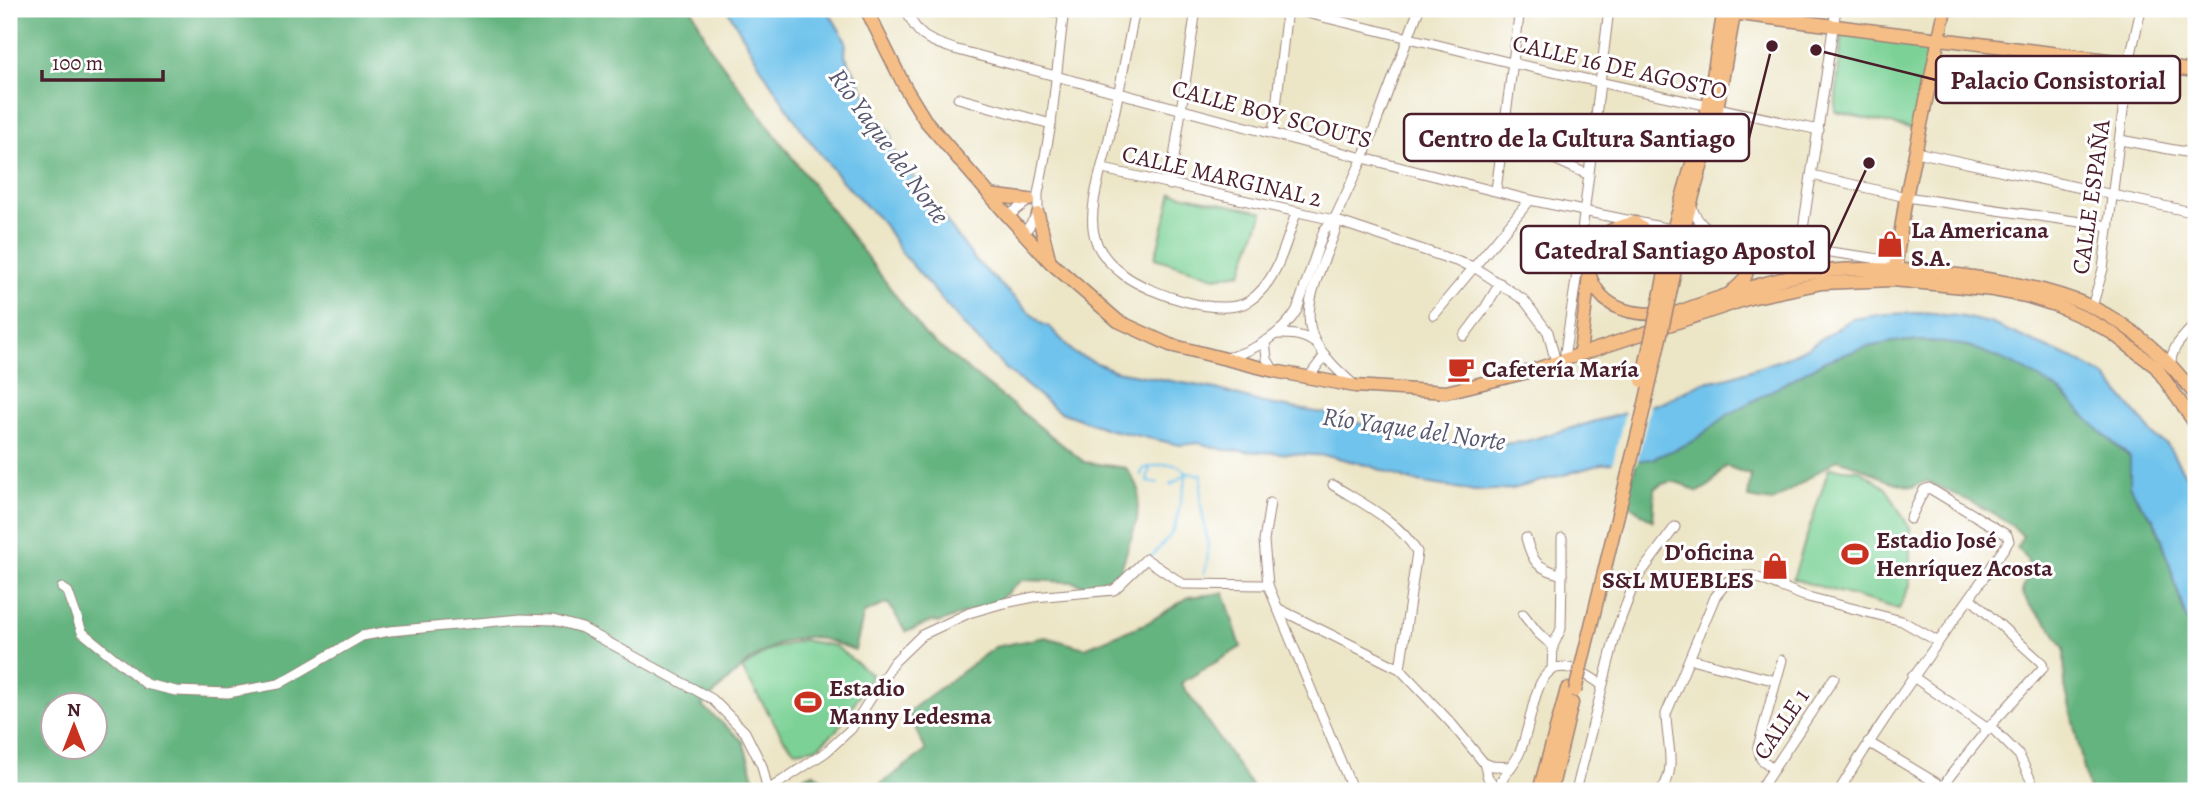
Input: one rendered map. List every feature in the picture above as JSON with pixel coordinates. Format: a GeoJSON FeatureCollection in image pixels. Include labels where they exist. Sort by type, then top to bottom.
{"type":"FeatureCollection","features":[{"type":"Feature","properties":{"kind":"main road"},"geometry":{"type":"LineString","coordinates":[[866,9],[890,60],[925,120],[989,195],[1050,262],[1118,321],[1170,345],[1274,371],[1355,386],[1446,392],[1469,388],[1718,307],[1823,277],[1894,271],[1996,281],[2045,292],[2092,307],[2152,347],[2182,376],[2196,396]]}},
{"type":"Feature","properties":{"kind":"main road"},"geometry":{"type":"LineString","coordinates":[[1894,271],[1906,197],[1945,9]]}},
{"type":"Feature","properties":{"kind":"main road"},"geometry":{"type":"LineString","coordinates":[[1679,231],[1691,206],[1713,108],[1729,11],[1834,27],[2196,71]]}},
{"type":"Feature","properties":{"kind":"main road"},"geometry":{"type":"LineString","coordinates":[[1542,790],[1571,690],[1679,231],[1713,108]]}},
{"type":"Feature","properties":{"kind":"main road"},"geometry":{"type":"LineString","coordinates":[[989,195],[1034,197]]}},
{"type":"Feature","properties":{"kind":"main road"},"geometry":{"type":"LineString","coordinates":[[1038,214],[1050,262]]}},
{"type":"Feature","properties":{"kind":"main road"},"geometry":{"type":"LineString","coordinates":[[1580,351],[1590,255],[1599,239],[1615,228],[1635,223],[1654,237],[1672,260]]}},
{"type":"Feature","properties":{"kind":"main road"},"geometry":{"type":"LineString","coordinates":[[1672,260],[1695,244],[1726,238],[1794,257],[1823,277]]}},
{"type":"Feature","properties":{"kind":"main road"},"geometry":{"type":"LineString","coordinates":[[1713,300],[1737,287],[1747,273],[1743,253],[1726,238]]}},
{"type":"Feature","properties":{"kind":"main road"},"geometry":{"type":"LineString","coordinates":[[1894,271],[2055,305],[2087,319],[2112,333],[2156,367],[2196,425]]}},
{"type":"Feature","properties":{"kind":"main road"},"geometry":{"type":"LineString","coordinates":[[1589,274],[1593,285],[1604,298],[1626,312],[1678,312]]}},
{"type":"Feature","properties":{"kind":"main road"},"geometry":{"type":"LineString","coordinates":[[1419,389],[1467,382],[1560,353],[1580,351],[1713,300],[1805,274],[1823,277]]}},
{"type":"Feature","properties":{"kind":"main road"},"geometry":{"type":"LineString","coordinates":[[2182,376],[2196,384]]}},
{"type":"Feature","properties":{"kind":"main road"},"geometry":{"type":"LineString","coordinates":[[2172,387],[2187,399],[2196,411]]}},
{"type":"Feature","properties":{"kind":"street","name":"CALLE BOY SCOUTS"},"geometry":{"type":"LineString","coordinates":[[906,9],[922,36],[933,42],[1057,77],[1530,200],[1679,231],[1800,249],[1894,271]]}},
{"type":"Feature","properties":{"kind":"street"},"geometry":{"type":"LineString","coordinates":[[1024,233],[1038,214],[1034,197],[1051,124],[1064,11],[1034,9]]}},
{"type":"Feature","properties":{"kind":"street"},"geometry":{"type":"LineString","coordinates":[[1135,9],[1095,197],[1095,239],[1104,257],[1125,276],[1180,300],[1213,308],[1230,308],[1248,302],[1263,289],[1275,270],[1296,213]]}},
{"type":"Feature","properties":{"kind":"street"},"geometry":{"type":"LineString","coordinates":[[1170,185],[1183,110],[1195,9]]}},
{"type":"Feature","properties":{"kind":"street"},"geometry":{"type":"LineString","coordinates":[[1273,134],[1288,9]]}},
{"type":"Feature","properties":{"kind":"street","name":"CALLE 16 DE AGOSTO"},"geometry":{"type":"LineString","coordinates":[[1288,9],[1511,63],[1819,130]]}},
{"type":"Feature","properties":{"kind":"street"},"geometry":{"type":"LineString","coordinates":[[1222,359],[1245,353],[1276,334],[1297,310],[1324,230],[1334,220],[1363,158],[1419,9]]}},
{"type":"Feature","properties":{"kind":"street"},"geometry":{"type":"LineString","coordinates":[[1496,190],[1520,9]]}},
{"type":"Feature","properties":{"kind":"street"},"geometry":{"type":"LineString","coordinates":[[1560,353],[1585,211],[1609,9]]}},
{"type":"Feature","properties":{"kind":"street"},"geometry":{"type":"LineString","coordinates":[[1681,9],[1729,11]]}},
{"type":"Feature","properties":{"kind":"street"},"geometry":{"type":"LineString","coordinates":[[1800,249],[1836,9]]}},
{"type":"Feature","properties":{"kind":"street","name":"CALLE ESPAÑA"},"geometry":{"type":"LineString","coordinates":[[2092,307],[2103,270],[2129,63],[2141,9]]}},
{"type":"Feature","properties":{"kind":"street"},"geometry":{"type":"LineString","coordinates":[[958,99],[1051,124]]}},
{"type":"Feature","properties":{"kind":"street"},"geometry":{"type":"LineString","coordinates":[[1502,135],[1589,175]]}},
{"type":"Feature","properties":{"kind":"street"},"geometry":{"type":"LineString","coordinates":[[2120,140],[2196,154]]}},
{"type":"Feature","properties":{"kind":"street"},"geometry":{"type":"LineString","coordinates":[[1916,152],[2196,213]]}},
{"type":"Feature","properties":{"kind":"street","name":"CALLE MARGINAL 2"},"geometry":{"type":"LineString","coordinates":[[1103,169],[1334,220],[1474,267],[1524,300],[1560,353]]}},
{"type":"Feature","properties":{"kind":"street"},"geometry":{"type":"LineString","coordinates":[[1812,175],[1906,197],[2109,226]]}},
{"type":"Feature","properties":{"kind":"street"},"geometry":{"type":"LineString","coordinates":[[1008,216],[1034,197]]}},
{"type":"Feature","properties":{"kind":"street"},"geometry":{"type":"LineString","coordinates":[[1434,315],[1530,200]]}},
{"type":"Feature","properties":{"kind":"street","name":"CALLE BOY SCOUTS"},"geometry":{"type":"LineString","coordinates":[[1691,206],[1704,228],[1805,274]]}},
{"type":"Feature","properties":{"kind":"street"},"geometry":{"type":"LineString","coordinates":[[1334,220],[1336,228],[1308,312],[1310,329],[1325,355],[1355,386]]}},
{"type":"Feature","properties":{"kind":"street"},"geometry":{"type":"LineString","coordinates":[[1464,336],[1500,283]]}},
{"type":"Feature","properties":{"kind":"street"},"geometry":{"type":"LineString","coordinates":[[2171,365],[2178,342],[2196,323]]}},
{"type":"Feature","properties":{"kind":"street"},"geometry":{"type":"LineString","coordinates":[[1276,334],[1305,336],[1317,344]]}},
{"type":"Feature","properties":{"kind":"street"},"geometry":{"type":"LineString","coordinates":[[1265,341],[1267,359],[1274,371]]}},
{"type":"Feature","properties":{"kind":"street"},"geometry":{"type":"LineString","coordinates":[[1308,377],[1325,355]]}},
{"type":"Feature","properties":{"kind":"street"},"geometry":{"type":"LineString","coordinates":[[1333,485],[1394,525],[1409,539],[1417,552],[1400,669]]}},
{"type":"Feature","properties":{"kind":"street"},"geometry":{"type":"LineString","coordinates":[[1839,791],[1912,676],[1970,598],[2009,539],[2007,535],[1929,488],[1924,490],[1910,519]]}},
{"type":"Feature","properties":{"kind":"street"},"geometry":{"type":"LineString","coordinates":[[1270,503],[1264,541],[1268,585],[1353,791]]}},
{"type":"Feature","properties":{"kind":"street"},"geometry":{"type":"LineString","coordinates":[[1576,791],[1617,629],[1636,581],[1675,527]]}},
{"type":"Feature","properties":{"kind":"street"},"geometry":{"type":"LineString","coordinates":[[1526,538],[1536,565],[1562,575]]}},
{"type":"Feature","properties":{"kind":"street"},"geometry":{"type":"LineString","coordinates":[[1552,669],[1553,646],[1561,629],[1562,538]]}},
{"type":"Feature","properties":{"kind":"street"},"geometry":{"type":"LineString","coordinates":[[62,588],[68,592],[82,632],[146,684],[176,691],[228,693],[279,684],[362,636],[390,631],[521,619],[552,620],[582,628],[712,699],[745,732],[762,766],[768,790],[826,752],[851,729],[904,650],[942,623],[1000,604],[1034,597],[1114,590],[1146,559],[1183,584],[1268,585]]}},
{"type":"Feature","properties":{"kind":"street"},"geometry":{"type":"LineString","coordinates":[[1661,791],[1670,775],[1671,764],[1666,732],[1667,714],[1720,588],[1728,581],[1745,575],[1761,579],[1804,596],[1902,621],[1937,640]]}},
{"type":"Feature","properties":{"kind":"street"},"geometry":{"type":"LineString","coordinates":[[1868,742],[1945,790],[1989,728],[2043,668],[2042,663],[1970,598]]}},
{"type":"Feature","properties":{"kind":"street"},"geometry":{"type":"LineString","coordinates":[[1277,608],[1400,669],[1451,723],[1484,764],[1488,778],[1498,791],[1518,756],[1542,677],[1552,669],[1564,668],[1587,674],[1602,685]]}},
{"type":"Feature","properties":{"kind":"street"},"geometry":{"type":"LineString","coordinates":[[1523,614],[1553,646]]}},
{"type":"Feature","properties":{"kind":"street"},"geometry":{"type":"LineString","coordinates":[[1691,659],[1776,681]]}},
{"type":"Feature","properties":{"kind":"street"},"geometry":{"type":"LineString","coordinates":[[1774,769],[1761,759],[1758,747],[1782,660]]}},
{"type":"Feature","properties":{"kind":"street"},"geometry":{"type":"LineString","coordinates":[[1912,676],[1989,728],[2019,755],[2036,791]]}},
{"type":"Feature","properties":{"kind":"street","name":"CALLE 1"},"geometry":{"type":"LineString","coordinates":[[1759,791],[1834,678]]}},
{"type":"Feature","properties":{"kind":"street"},"geometry":{"type":"LineString","coordinates":[[1484,764],[1511,767]]}},
{"type":"Feature","properties":{"kind":"green space"},"geometry":{"type":"Polygon","coordinates":[[[9,9],[692,9],[711,49],[926,336],[1084,462],[1126,468],[1139,489],[1137,520],[1116,584],[1089,587],[1073,582],[1022,580],[998,601],[906,632],[888,603],[864,613],[855,650],[808,637],[776,645],[749,662],[702,706],[743,741],[758,791],[9,791],[9,9]]]}},
{"type":"Feature","properties":{"kind":"green space"},"geometry":{"type":"Polygon","coordinates":[[[1842,30],[1928,40],[1934,46],[1918,130],[1835,112],[1842,30]]]}},
{"type":"Feature","properties":{"kind":"green space"},"geometry":{"type":"Polygon","coordinates":[[[1172,193],[1263,212],[1241,273],[1215,277],[1155,258],[1172,193]]]}},
{"type":"Feature","properties":{"kind":"green space"},"geometry":{"type":"Polygon","coordinates":[[[1897,341],[1967,346],[2017,365],[2063,394],[2130,457],[2130,485],[2140,504],[2153,518],[2196,643],[2196,791],[2089,791],[2065,686],[2064,648],[2050,626],[2029,605],[2022,592],[2029,568],[2027,559],[2017,547],[2023,536],[2003,519],[1978,505],[1927,481],[1912,487],[1886,480],[1838,459],[1772,502],[1748,498],[1751,475],[1726,466],[1710,485],[1698,492],[1676,482],[1655,488],[1653,521],[1626,503],[1637,460],[1652,459],[1692,442],[1729,414],[1825,361],[1863,348],[1897,341]]]}},
{"type":"Feature","properties":{"kind":"green space","name":"Estadio José Henríquez Acosta"},"geometry":{"type":"Polygon","coordinates":[[[1829,468],[1860,470],[1887,489],[1910,529],[1910,585],[1899,609],[1793,579],[1829,468]]]}},
{"type":"Feature","properties":{"kind":"green space"},"geometry":{"type":"Polygon","coordinates":[[[1224,593],[1241,647],[1181,683],[1255,791],[871,791],[926,751],[908,712],[995,647],[1045,637],[1085,648],[1147,623],[1189,597],[1224,593]]]}},
{"type":"Feature","properties":{"kind":"green space","name":"Estadio Manny Ledesma"},"geometry":{"type":"Polygon","coordinates":[[[802,640],[835,646],[872,675],[837,730],[816,748],[795,751],[784,739],[742,669],[769,650],[802,640]]]}},
{"type":"Feature","properties":{"kind":"green space"},"geometry":{"type":"Polygon","coordinates":[[[814,773],[836,791],[770,791],[814,773]]]}},
{"type":"Feature","properties":{"kind":"water","name":"Río Yaque del Norte"},"geometry":{"type":"Polygon","coordinates":[[[727,9],[827,9],[846,41],[845,55],[880,121],[891,134],[892,148],[975,260],[1042,324],[1050,327],[1075,354],[1116,371],[1216,389],[1263,403],[1334,415],[1413,439],[1481,446],[1523,442],[1663,402],[1701,383],[1730,377],[1786,358],[1852,319],[1885,314],[1958,316],[1990,323],[2076,360],[2106,377],[2157,439],[2167,444],[2196,493],[2196,643],[2162,539],[2153,518],[2140,504],[2130,485],[2130,457],[2061,392],[2013,364],[1969,346],[1930,341],[1897,341],[1863,348],[1825,361],[1729,414],[1692,442],[1652,459],[1602,464],[1513,489],[1475,491],[1412,481],[1331,456],[1225,450],[1199,443],[1180,445],[1107,429],[1058,411],[1006,369],[966,328],[901,252],[883,223],[842,181],[806,136],[768,79],[727,9]]]}},
{"type":"Feature","properties":{"kind":"pier"},"geometry":{"type":"Polygon","coordinates":[[[1651,402],[1637,464],[1612,467],[1625,411],[1651,402]]]}},
{"type":"Feature","properties":{"kind":"waterway"},"geometry":{"type":"LineString","coordinates":[[1141,475],[1143,469],[1166,464],[1178,466],[1187,473],[1202,475],[1201,504],[1208,547],[1204,573]]}},
{"type":"Feature","properties":{"kind":"waterway"},"geometry":{"type":"LineString","coordinates":[[1150,467],[1147,482],[1158,483]]}},
{"type":"Feature","properties":{"kind":"waterway"},"geometry":{"type":"LineString","coordinates":[[1170,483],[1171,485],[1187,473]]}},
{"type":"Feature","properties":{"kind":"waterway"},"geometry":{"type":"LineString","coordinates":[[1150,558],[1175,526],[1187,473]]}},
{"type":"Feature","properties":{"kind":"place","name":"Centro de la Cultura Santiago"},"geometry":{"type":"Point","coordinates":[1772,46]}},
{"type":"Feature","properties":{"kind":"place","name":"Palacio Consistorial"},"geometry":{"type":"Point","coordinates":[1816,50]}},
{"type":"Feature","properties":{"kind":"place","name":"Catedral Santiago Apostol"},"geometry":{"type":"Point","coordinates":[1869,163]}},
{"type":"Feature","properties":{"kind":"place","name":"La Americana S.A."},"geometry":{"type":"Point","coordinates":[1890,244]}},
{"type":"Feature","properties":{"kind":"place","name":"Cafetería María"},"geometry":{"type":"Point","coordinates":[1461,369]}},
{"type":"Feature","properties":{"kind":"place","name":"Estadio José Henríquez Acosta"},"geometry":{"type":"Point","coordinates":[1855,554]}},
{"type":"Feature","properties":{"kind":"place","name":"D'oficina S&L MUEBLES"},"geometry":{"type":"Point","coordinates":[1775,566]}},
{"type":"Feature","properties":{"kind":"place","name":"Estadio Manny Ledesma"},"geometry":{"type":"Point","coordinates":[808,702]}}]}
